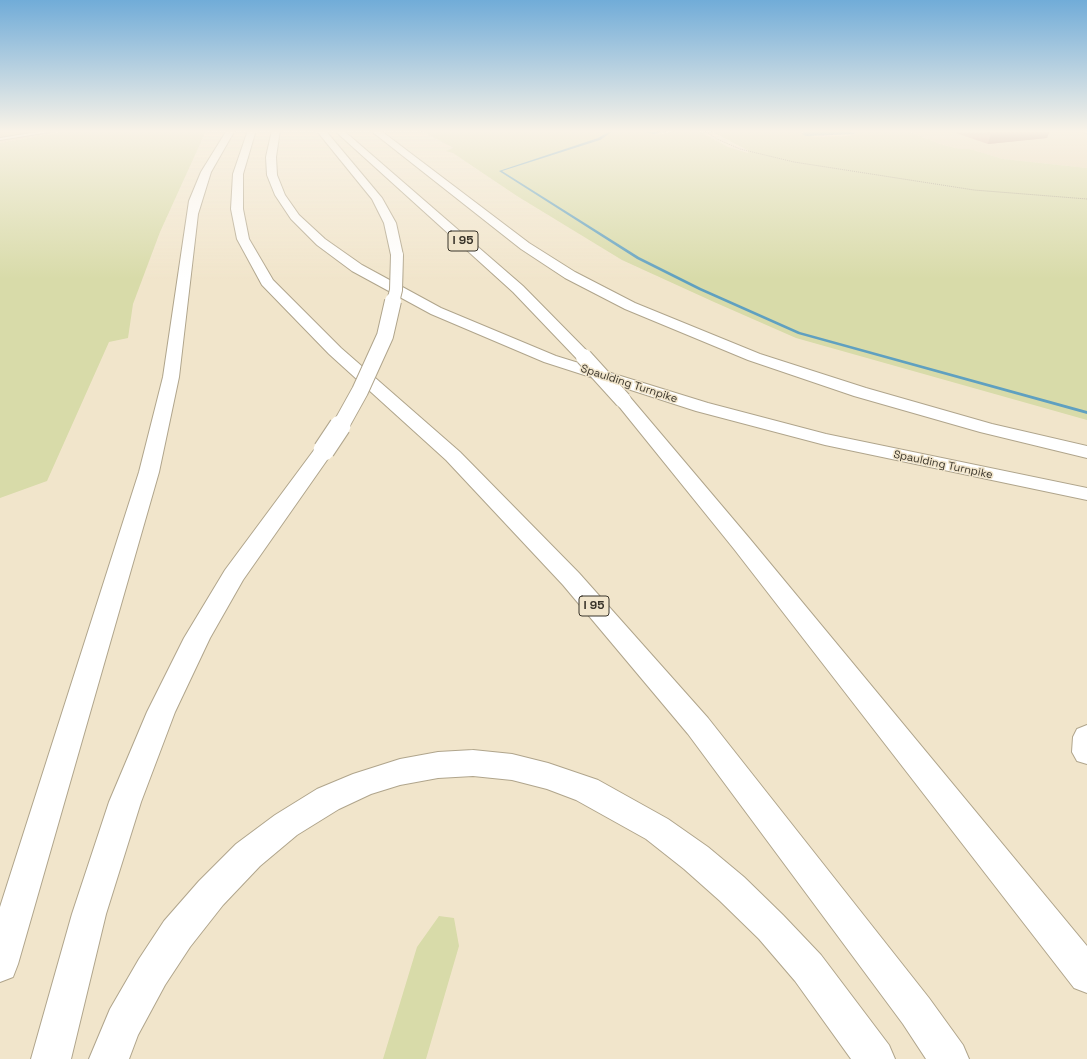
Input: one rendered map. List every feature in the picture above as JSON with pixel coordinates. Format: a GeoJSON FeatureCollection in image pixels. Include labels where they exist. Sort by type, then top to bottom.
{"type":"FeatureCollection","features":[{"type":"Feature","properties":{"kind":"highway"},"geometry":{"type":"LineString","coordinates":[[0,964],[149,472],[171,377],[192,214],[203,179]]}},
{"type":"Feature","properties":{"kind":"highway","name":"I 95"},"geometry":{"type":"LineString","coordinates":[[238,179],[236,198],[237,209],[243,239],[267,282],[335,351],[453,456],[571,579],[698,726],[832,900],[916,1011],[950,1059]]}},
{"type":"Feature","properties":{"kind":"highway","name":"Spaulding Turnpike"},"geometry":{"type":"LineString","coordinates":[[274,179],[280,195],[295,218],[321,242],[357,268],[408,298],[449,317],[550,359],[702,407],[856,446],[1087,494]]}},
{"type":"Feature","properties":{"kind":"highway"},"geometry":{"type":"LineString","coordinates":[[51,1059],[89,914],[124,802],[161,712],[197,638],[233,576],[342,423],[360,390],[385,336],[396,290],[397,255],[390,223],[377,198],[361,179]]}},
{"type":"Feature","properties":{"kind":"highway","name":"I 95"},"geometry":{"type":"LineString","coordinates":[[394,179],[518,289],[584,357],[623,400],[742,544],[1087,975]]}},
{"type":"Feature","properties":{"kind":"highway"},"geometry":{"type":"LineString","coordinates":[[438,179],[525,246],[570,275],[637,309],[754,357],[860,392],[987,428],[1087,452]]}},
{"type":"Feature","properties":{"kind":"highway"},"geometry":{"type":"LineString","coordinates":[[1087,737],[1087,752]]}},
{"type":"Feature","properties":{"kind":"highway"},"geometry":{"type":"LineString","coordinates":[[109,1059],[131,1011],[152,972],[177,934],[211,893],[248,855],[286,825],[328,799],[364,783],[400,772],[438,765],[473,763],[519,769],[548,776],[587,790],[657,829],[696,858],[738,895],[792,950],[826,992],[875,1059]]}},
{"type":"Feature","properties":{"kind":"path"},"geometry":{"type":"LineString","coordinates":[[906,179],[974,190],[1087,199]]}},
{"type":"Feature","properties":{"kind":"green space"},"geometry":{"type":"Polygon","coordinates":[[[0,179],[184,179],[160,232],[133,304],[128,338],[109,342],[47,481],[0,498],[0,179]]]}},
{"type":"Feature","properties":{"kind":"green space"},"geometry":{"type":"Polygon","coordinates":[[[492,179],[1087,179],[1087,420],[796,338],[622,260],[492,179]]]}},
{"type":"Feature","properties":{"kind":"green space"},"geometry":{"type":"Polygon","coordinates":[[[439,916],[454,918],[459,946],[426,1059],[383,1059],[417,947],[439,916]]]}},
{"type":"Feature","properties":{"kind":"waterway"},"geometry":{"type":"LineString","coordinates":[[513,179],[638,258],[700,289],[799,333],[1087,413]]}}]}
